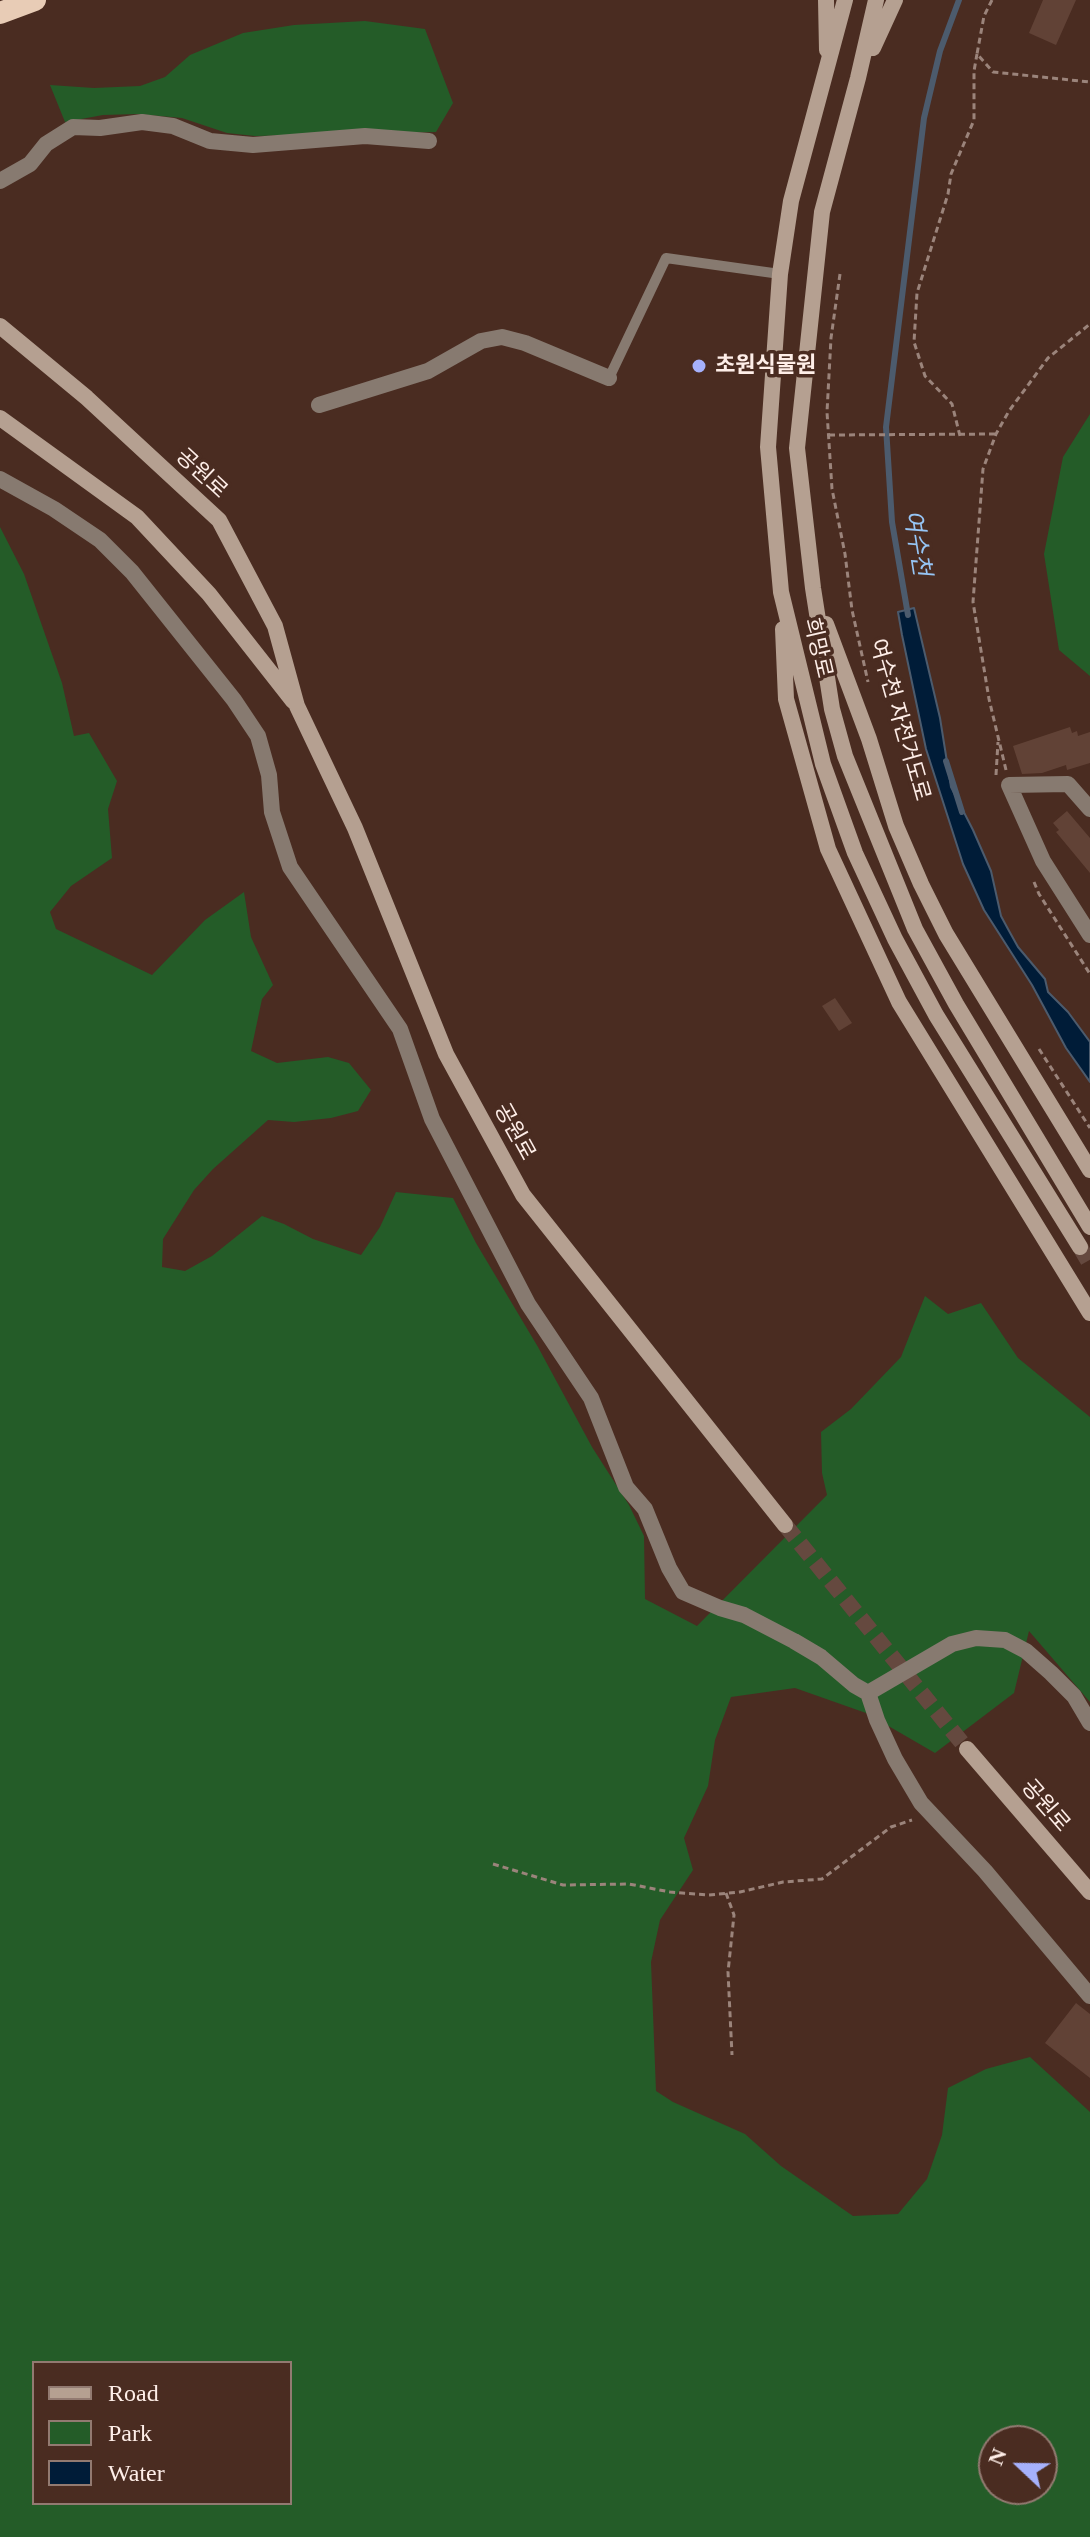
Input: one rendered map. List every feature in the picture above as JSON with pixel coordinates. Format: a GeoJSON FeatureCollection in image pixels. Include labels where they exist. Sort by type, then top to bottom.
{"type":"FeatureCollection","features":[{"type":"Feature","properties":{"kind":"highway"},"geometry":{"type":"LineString","coordinates":[[0,11],[33,0]]}},
{"type":"Feature","properties":{"kind":"main road"},"geometry":{"type":"LineString","coordinates":[[826,0],[828,69]]}},
{"type":"Feature","properties":{"kind":"main road","name":"희망로"},"geometry":{"type":"LineString","coordinates":[[845,0],[791,201],[780,274],[768,447],[781,592],[823,764],[855,853],[895,939],[936,1015],[1080,1247]]}},
{"type":"Feature","properties":{"kind":"main road","name":"희망로"},"geometry":{"type":"LineString","coordinates":[[876,0],[822,212],[797,448],[813,588],[832,709],[845,756],[915,929],[956,1004],[1090,1227]]}},
{"type":"Feature","properties":{"kind":"main road"},"geometry":{"type":"LineString","coordinates":[[858,78],[895,0]]}},
{"type":"Feature","properties":{"kind":"main road","name":"공원로"},"geometry":{"type":"LineString","coordinates":[[0,326],[87,398],[219,520],[275,626],[297,706],[355,828],[446,1054],[523,1195],[785,1525]]}},
{"type":"Feature","properties":{"kind":"main road","name":"공원로"},"geometry":{"type":"LineString","coordinates":[[0,418],[137,517],[209,594],[297,706]]}},
{"type":"Feature","properties":{"kind":"main road"},"geometry":{"type":"LineString","coordinates":[[813,588],[869,739],[896,826],[921,884],[946,934],[1090,1170]]}},
{"type":"Feature","properties":{"kind":"main road"},"geometry":{"type":"LineString","coordinates":[[781,592],[786,699],[828,849],[899,1002],[1090,1313]]}},
{"type":"Feature","properties":{"kind":"main road"},"geometry":{"type":"LineString","coordinates":[[1072,1282],[1090,1289]]}},
{"type":"Feature","properties":{"kind":"main road","name":"공원로"},"geometry":{"type":"LineString","coordinates":[[967,1749],[1090,1892]]}},
{"type":"Feature","properties":{"kind":"street"},"geometry":{"type":"LineString","coordinates":[[0,181],[30,164],[46,144],[73,127],[100,128],[142,122],[173,126],[210,141],[253,145],[365,136],[429,141]]}},
{"type":"Feature","properties":{"kind":"street"},"geometry":{"type":"LineString","coordinates":[[319,405],[428,371],[481,341],[502,337],[525,343],[609,378]]}},
{"type":"Feature","properties":{"kind":"street"},"geometry":{"type":"LineString","coordinates":[[0,479],[54,509],[100,540],[132,572],[234,700],[258,736],[269,775],[272,812],[290,867],[400,1029],[432,1119],[528,1304],[591,1398],[626,1487],[645,1509],[669,1568],[683,1592],[744,1615],[794,1641],[821,1657],[868,1693],[895,1759],[921,1803],[985,1871],[1090,1996]]}},
{"type":"Feature","properties":{"kind":"street"},"geometry":{"type":"LineString","coordinates":[[1090,809],[1068,784],[1009,785],[1043,861],[1090,935]]}},
{"type":"Feature","properties":{"kind":"street"},"geometry":{"type":"LineString","coordinates":[[868,1693],[952,1644],[976,1638],[1005,1640],[1026,1651],[1051,1673],[1074,1696],[1090,1723]]}},
{"type":"Feature","properties":{"kind":"lane"},"geometry":{"type":"LineString","coordinates":[[609,378],[666,258],[780,274]]}},
{"type":"Feature","properties":{"kind":"path"},"geometry":{"type":"LineString","coordinates":[[960,436],[952,404],[925,376],[914,342],[917,293],[948,194],[951,174],[974,120],[974,71],[984,16],[992,0]]}},
{"type":"Feature","properties":{"kind":"path"},"geometry":{"type":"LineString","coordinates":[[977,54],[993,72],[1090,82]]}},
{"type":"Feature","properties":{"kind":"path","name":"여수천 자전거도로"},"geometry":{"type":"LineString","coordinates":[[840,274],[831,338],[827,412],[832,489],[852,610],[870,688]]}},
{"type":"Feature","properties":{"kind":"path"},"geometry":{"type":"LineString","coordinates":[[1009,785],[989,699],[973,602],[983,469],[996,434],[1009,411],[1048,358],[1090,324]]}},
{"type":"Feature","properties":{"kind":"path"},"geometry":{"type":"LineString","coordinates":[[829,435],[996,434]]}},
{"type":"Feature","properties":{"kind":"path"},"geometry":{"type":"LineString","coordinates":[[1038,1048],[1090,1128]]}},
{"type":"Feature","properties":{"kind":"path"},"geometry":{"type":"LineString","coordinates":[[493,1864],[563,1885],[629,1884],[709,1895],[783,1882],[822,1879],[891,1827],[930,1814]]}},
{"type":"Feature","properties":{"kind":"path"},"geometry":{"type":"LineString","coordinates":[[726,1893],[734,1915],[728,1972],[732,2055]]}},
{"type":"Feature","properties":{"kind":"green space"},"geometry":{"type":"Polygon","coordinates":[[[365,21],[425,29],[453,103],[436,132],[255,136],[227,133],[182,118],[138,114],[103,115],[65,122],[50,85],[94,88],[140,86],[165,77],[190,55],[243,33],[294,25],[365,21]]]}},
{"type":"Feature","properties":{"kind":"green space"},"geometry":{"type":"Polygon","coordinates":[[[1090,414],[1090,676],[1059,650],[1044,554],[1063,457],[1090,414]]]}},
{"type":"Feature","properties":{"kind":"green space"},"geometry":{"type":"Polygon","coordinates":[[[0,527],[24,574],[62,683],[74,736],[89,733],[117,781],[108,809],[112,858],[71,886],[50,912],[56,929],[152,975],[205,920],[244,892],[251,937],[273,985],[262,999],[251,1051],[277,1063],[328,1057],[349,1063],[371,1090],[358,1111],[294,1122],[268,1120],[194,1190],[163,1239],[162,1267],[185,1271],[212,1256],[262,1216],[313,1239],[361,1255],[380,1227],[396,1192],[453,1198],[644,1536],[645,1599],[697,1626],[827,1495],[822,1473],[821,1432],[851,1409],[901,1357],[925,1296],[948,1314],[981,1303],[1018,1358],[1090,1417],[1090,1702],[1029,1631],[1014,1693],[935,1753],[866,1713],[795,1688],[731,1697],[715,1740],[708,1786],[684,1838],[693,1870],[660,1920],[651,1962],[656,2091],[673,2102],[745,2134],[781,2166],[853,2216],[898,2214],[927,2179],[942,2135],[948,2088],[986,2069],[1030,2057],[1090,2112],[1090,2537],[0,2537],[0,527]]]}},
{"type":"Feature","properties":{"kind":"water"},"geometry":{"type":"Polygon","coordinates":[[[914,608],[940,718],[951,787],[991,871],[1001,916],[1008,929],[1018,947],[1045,979],[1048,992],[1068,1012],[1090,1042],[1090,1082],[1066,1048],[1032,985],[984,910],[963,864],[926,749],[902,635],[898,612],[914,608]]]}},
{"type":"Feature","properties":{"kind":"building"},"geometry":{"type":"Polygon","coordinates":[[[1043,0],[1076,0],[1056,45],[1029,33],[1043,0]]]}},
{"type":"Feature","properties":{"kind":"building"},"geometry":{"type":"Polygon","coordinates":[[[1070,727],[1072,733],[1077,731],[1078,736],[1090,732],[1090,763],[1067,770],[1066,765],[1042,773],[1022,774],[1013,746],[1070,727]]]}},
{"type":"Feature","properties":{"kind":"building"},"geometry":{"type":"Polygon","coordinates":[[[1067,811],[1090,838],[1090,873],[1056,832],[1059,830],[1053,823],[1067,811]]]}},
{"type":"Feature","properties":{"kind":"building"},"geometry":{"type":"Polygon","coordinates":[[[835,998],[852,1023],[839,1031],[822,1006],[835,998]]]}},
{"type":"Feature","properties":{"kind":"building"},"geometry":{"type":"Polygon","coordinates":[[[1076,2003],[1090,2014],[1090,2078],[1045,2043],[1076,2003]]]}},
{"type":"Feature","properties":{"kind":"waterway","name":"여수천"},"geometry":{"type":"LineString","coordinates":[[908,615],[892,522],[886,427],[924,118],[940,51],[959,0]]}},
{"type":"Feature","properties":{"kind":"waterway","name":"여수천"},"geometry":{"type":"LineString","coordinates":[[946,761],[962,812]]}},
{"type":"Feature","properties":{"kind":"tunnel"},"geometry":{"type":"LineString","coordinates":[[1080,1247],[1090,1264]]}},
{"type":"Feature","properties":{"kind":"tunnel"},"geometry":{"type":"LineString","coordinates":[[785,1525],[967,1749]]}},
{"type":"Feature","properties":{"kind":"place","name":"초원식물원"},"geometry":{"type":"Point","coordinates":[699,366]}}]}
